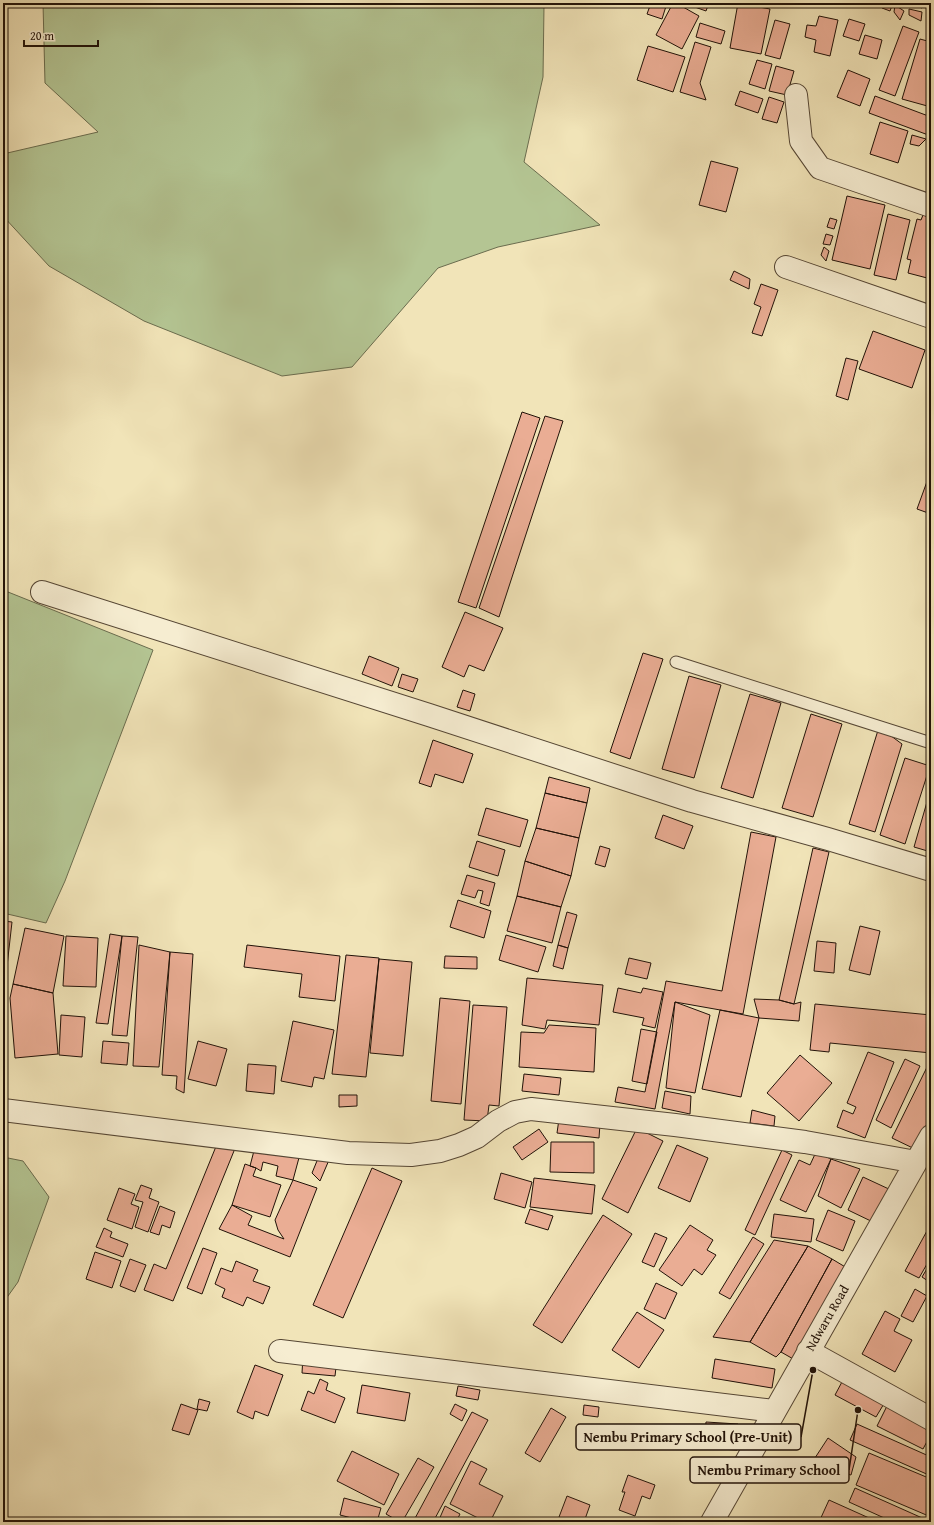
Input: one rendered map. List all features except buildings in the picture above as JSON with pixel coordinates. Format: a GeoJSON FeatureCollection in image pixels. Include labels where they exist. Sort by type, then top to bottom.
{"type":"FeatureCollection","features":[{"type":"Feature","properties":{"kind":"street"},"geometry":{"type":"LineString","coordinates":[[796,95],[801,141],[820,168],[931,206]]}},
{"type":"Feature","properties":{"kind":"street"},"geometry":{"type":"LineString","coordinates":[[786,267],[931,318]]}},
{"type":"Feature","properties":{"kind":"street"},"geometry":{"type":"LineString","coordinates":[[42,592],[437,717],[692,801],[828,839],[931,870]]}},
{"type":"Feature","properties":{"kind":"street"},"geometry":{"type":"LineString","coordinates":[[3,1110],[348,1153],[411,1155],[440,1151],[459,1145],[477,1137],[498,1121],[515,1112],[531,1109],[675,1125],[805,1142],[916,1162]]}},
{"type":"Feature","properties":{"kind":"street","name":"Ndwaru Road"},"geometry":{"type":"LineString","coordinates":[[712,1522],[931,1136]]}},
{"type":"Feature","properties":{"kind":"street"},"geometry":{"type":"LineString","coordinates":[[280,1351],[774,1411]]}},
{"type":"Feature","properties":{"kind":"street"},"geometry":{"type":"LineString","coordinates":[[808,1351],[931,1419]]}},
{"type":"Feature","properties":{"kind":"lane"},"geometry":{"type":"LineString","coordinates":[[676,662],[931,743]]}},
{"type":"Feature","properties":{"kind":"green space"},"geometry":{"type":"Polygon","coordinates":[[[43,3],[543,3],[543,77],[524,162],[600,225],[498,247],[438,268],[352,367],[282,376],[144,321],[49,266],[3,216],[3,154],[98,132],[45,83],[43,3]]]}},
{"type":"Feature","properties":{"kind":"green space"},"geometry":{"type":"Polygon","coordinates":[[[3,590],[153,650],[65,881],[46,923],[3,913],[3,590]]]}},
{"type":"Feature","properties":{"kind":"green space"},"geometry":{"type":"Polygon","coordinates":[[[3,1157],[23,1161],[49,1197],[18,1282],[3,1303],[3,1157]]]}},
{"type":"Feature","properties":{"kind":"place","name":"Nembu Primary School (Pre-Unit)"},"geometry":{"type":"Point","coordinates":[813,1370]}},
{"type":"Feature","properties":{"kind":"place","name":"Nembu Primary School"},"geometry":{"type":"Point","coordinates":[858,1410]}}]}
